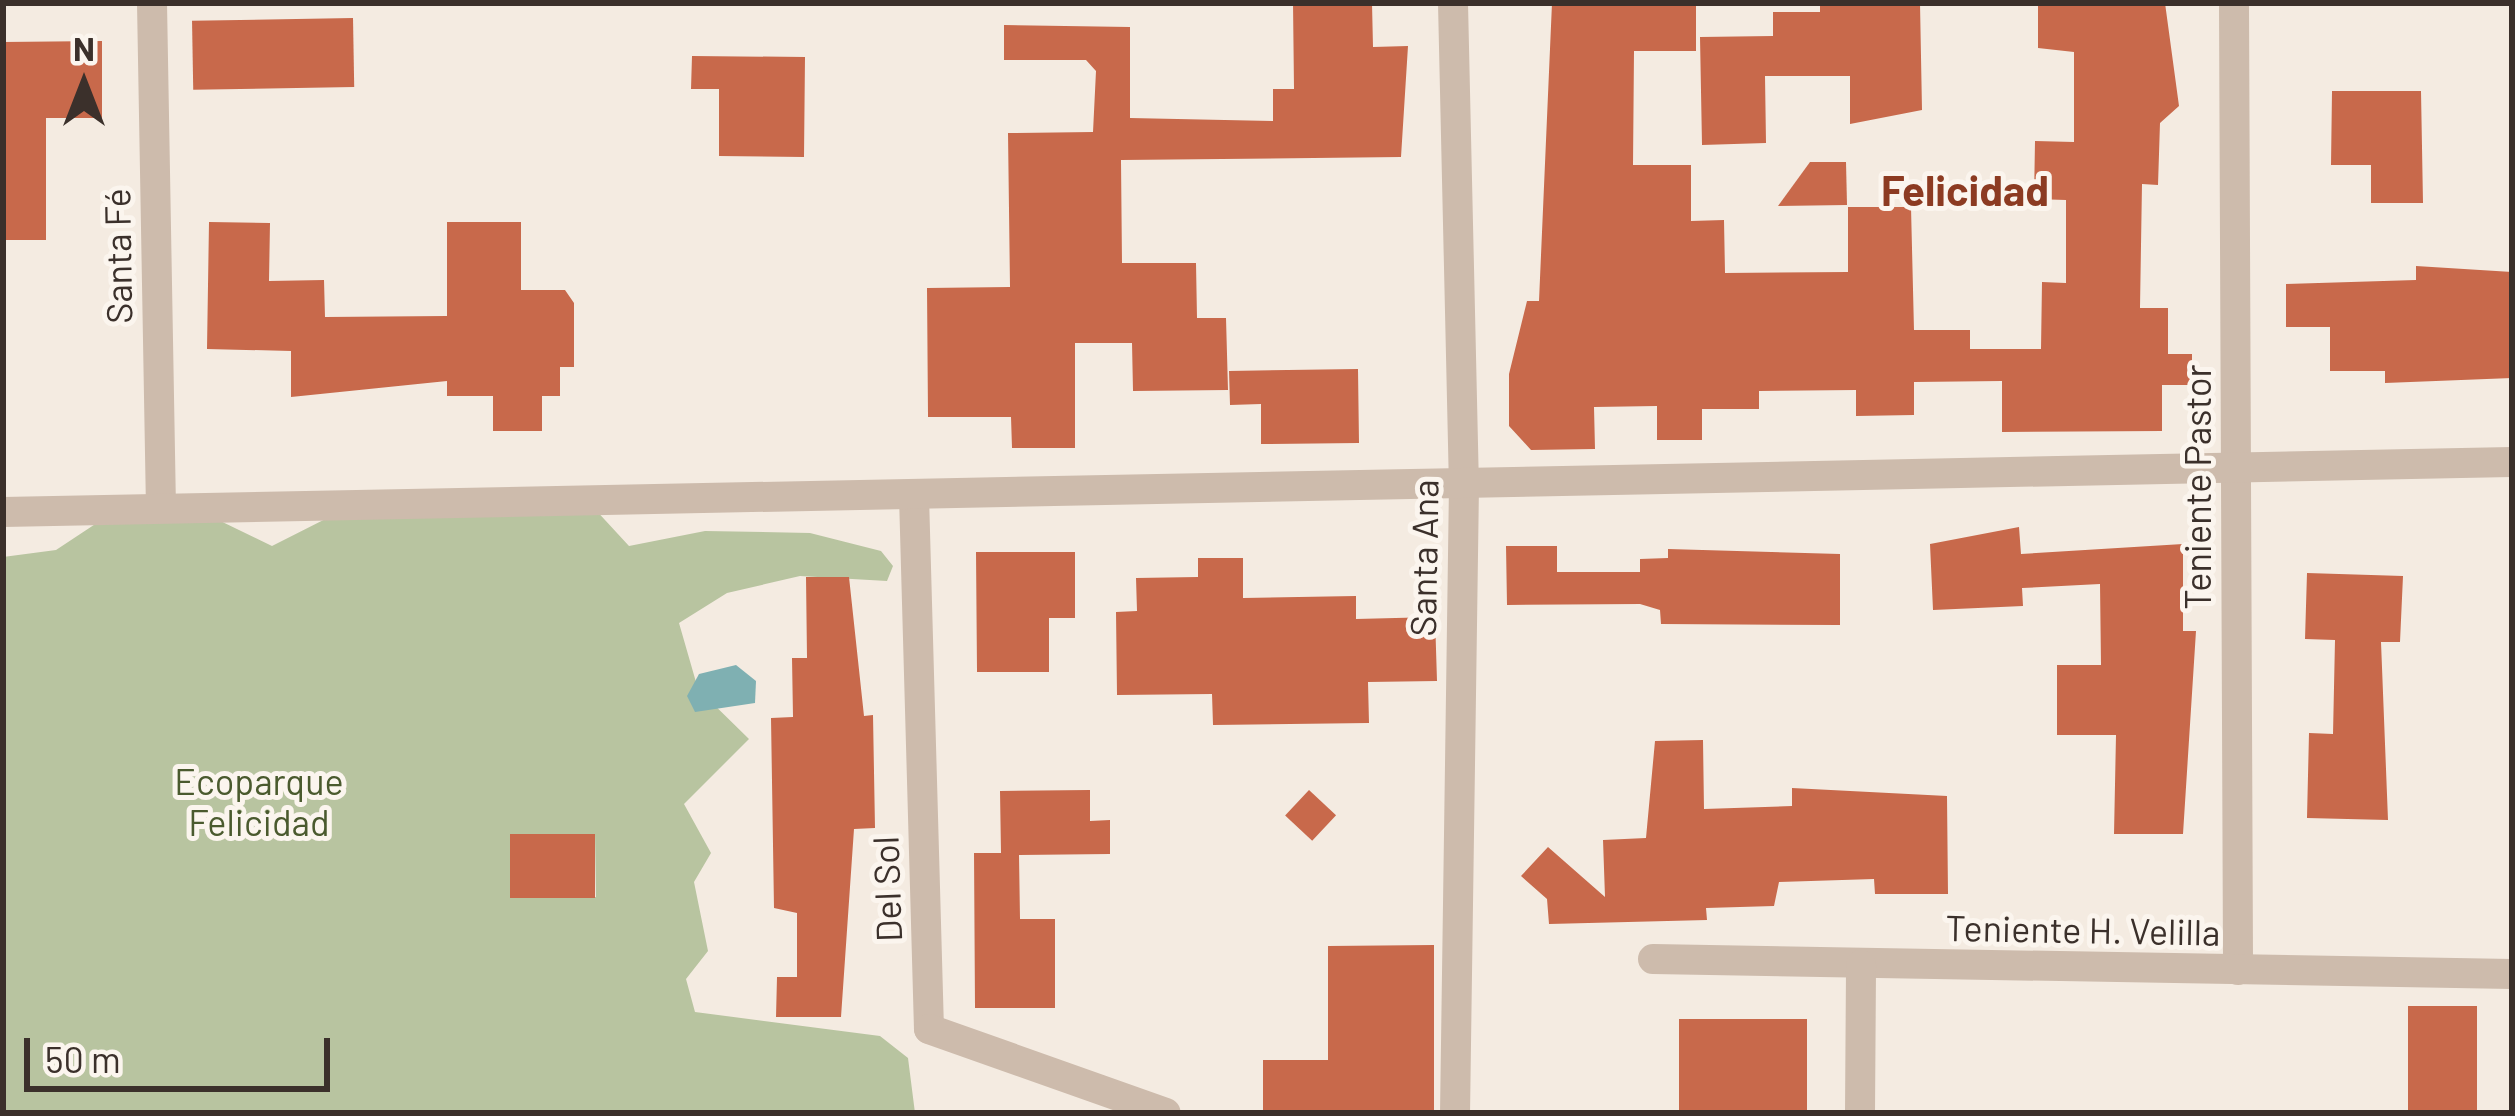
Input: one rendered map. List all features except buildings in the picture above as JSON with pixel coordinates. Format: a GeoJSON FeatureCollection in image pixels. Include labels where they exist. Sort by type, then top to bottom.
{"type":"FeatureCollection","features":[{"type":"Feature","properties":{"kind":"street","name":"Santa Fé"},"geometry":{"type":"LineString","coordinates":[[152,3],[160,508]]}},
{"type":"Feature","properties":{"kind":"street","name":"Santa Ana"},"geometry":{"type":"LineString","coordinates":[[1453,3],[1464,485],[1455,1113]]}},
{"type":"Feature","properties":{"kind":"street","name":"Teniente Pastor"},"geometry":{"type":"LineString","coordinates":[[2234,3],[2238,970]]}},
{"type":"Feature","properties":{"kind":"street"},"geometry":{"type":"LineString","coordinates":[[3,512],[2512,462]]}},
{"type":"Feature","properties":{"kind":"street","name":"Del Sol"},"geometry":{"type":"LineString","coordinates":[[914,496],[929,1029],[1166,1113]]}},
{"type":"Feature","properties":{"kind":"street","name":"Teniente H. Velilla"},"geometry":{"type":"LineString","coordinates":[[1652,958],[2512,974]]}},
{"type":"Feature","properties":{"kind":"street"},"geometry":{"type":"LineString","coordinates":[[1860,1113],[1861,965]]}},
{"type":"Feature","properties":{"kind":"green space","name":"Ecoparque Felicidad"},"geometry":{"type":"Polygon","coordinates":[[[359,502],[593,507],[629,546],[705,531],[810,533],[881,551],[893,566],[887,581],[800,576],[727,593],[679,623],[698,689],[749,739],[684,804],[711,853],[694,882],[708,951],[686,979],[695,1012],[880,1036],[908,1058],[915,1113],[3,1113],[3,557],[56,550],[115,511],[208,515],[272,546],[359,502]],[[511,834],[511,898],[596,897],[595,834],[511,834]]]}},
{"type":"Feature","properties":{"kind":"water"},"geometry":{"type":"Polygon","coordinates":[[[736,665],[756,681],[755,703],[695,712],[687,696],[699,674],[736,665]]]}},
{"type":"Feature","properties":{"kind":"district","name":"Felicidad"},"geometry":{"type":"Point","coordinates":[1965,189]}}]}
